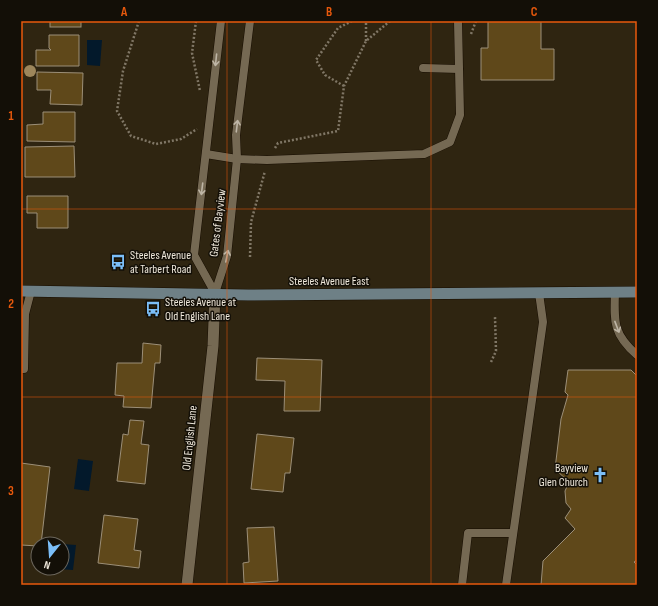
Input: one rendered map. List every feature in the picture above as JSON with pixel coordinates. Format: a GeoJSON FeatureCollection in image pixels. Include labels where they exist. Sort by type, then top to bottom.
{"type":"FeatureCollection","features":[{"type":"Feature","properties":{"kind":"main road","name":"Steeles Avenue East"},"geometry":{"type":"LineString","coordinates":[[26,291],[216,293],[248,295],[637,292]]}},
{"type":"Feature","properties":{"kind":"street","name":"Old English Lane"},"geometry":{"type":"LineString","coordinates":[[187,585],[212,356],[216,293]]}},
{"type":"Feature","properties":{"kind":"lane","name":"Gates of Bayview"},"geometry":{"type":"LineString","coordinates":[[216,293],[194,255],[220,21]]}},
{"type":"Feature","properties":{"kind":"lane","name":"Gates of Bayview"},"geometry":{"type":"LineString","coordinates":[[216,293],[227,256],[238,159],[236,135],[250,21]]}},
{"type":"Feature","properties":{"kind":"lane"},"geometry":{"type":"LineString","coordinates":[[206,154],[238,159],[267,160],[424,154],[450,142],[460,115],[458,21]]}},
{"type":"Feature","properties":{"kind":"lane"},"geometry":{"type":"LineString","coordinates":[[423,68],[459,69]]}},
{"type":"Feature","properties":{"kind":"lane"},"geometry":{"type":"LineString","coordinates":[[21,369],[24,369],[26,291]]}},
{"type":"Feature","properties":{"kind":"lane"},"geometry":{"type":"LineString","coordinates":[[615,292],[615,328],[628,347],[637,355]]}},
{"type":"Feature","properties":{"kind":"lane"},"geometry":{"type":"LineString","coordinates":[[506,585],[542,322],[539,293]]}},
{"type":"Feature","properties":{"kind":"lane"},"geometry":{"type":"LineString","coordinates":[[462,585],[468,533],[513,533]]}},
{"type":"Feature","properties":{"kind":"path"},"geometry":{"type":"LineString","coordinates":[[139,21],[123,71],[117,111],[131,136],[156,144],[181,139],[200,126]]}},
{"type":"Feature","properties":{"kind":"path"},"geometry":{"type":"LineString","coordinates":[[344,86],[325,75],[316,60],[338,28],[352,21]]}},
{"type":"Feature","properties":{"kind":"path"},"geometry":{"type":"LineString","coordinates":[[366,21],[366,41]]}},
{"type":"Feature","properties":{"kind":"path"},"geometry":{"type":"LineString","coordinates":[[267,160],[278,143],[338,131],[344,86],[366,41],[390,21]]}},
{"type":"Feature","properties":{"kind":"path"},"geometry":{"type":"LineString","coordinates":[[491,362],[496,351],[495,317]]}},
{"type":"Feature","properties":{"kind":"water"},"geometry":{"type":"Polygon","coordinates":[[[87,40],[102,40],[100,66],[87,65],[87,40]]]}},
{"type":"Feature","properties":{"kind":"water"},"geometry":{"type":"Polygon","coordinates":[[[78,459],[93,461],[89,491],[74,489],[78,459]]]}},
{"type":"Feature","properties":{"kind":"water"},"geometry":{"type":"Polygon","coordinates":[[[70,545],[76,545],[73,570],[70,570],[70,545]]]}},
{"type":"Feature","properties":{"kind":"building"},"geometry":{"type":"Polygon","coordinates":[[[50,21],[81,21],[81,27],[50,27],[50,21]]]}},
{"type":"Feature","properties":{"kind":"building"},"geometry":{"type":"Polygon","coordinates":[[[488,21],[541,21],[541,49],[554,49],[554,80],[481,80],[481,48],[488,48],[488,21]]]}},
{"type":"Feature","properties":{"kind":"building"},"geometry":{"type":"Polygon","coordinates":[[[49,35],[79,35],[79,66],[36,66],[36,50],[51,50],[49,48],[49,35]]]}},
{"type":"Feature","properties":{"kind":"building"},"geometry":{"type":"Polygon","coordinates":[[[37,72],[83,73],[82,105],[50,104],[51,90],[37,90],[37,72]]]}},
{"type":"Feature","properties":{"kind":"building"},"geometry":{"type":"Polygon","coordinates":[[[43,112],[75,112],[75,142],[27,141],[27,125],[43,124],[43,112]]]}},
{"type":"Feature","properties":{"kind":"building"},"geometry":{"type":"Polygon","coordinates":[[[74,146],[75,177],[25,177],[25,147],[74,146]]]}},
{"type":"Feature","properties":{"kind":"building"},"geometry":{"type":"Polygon","coordinates":[[[27,196],[68,196],[68,228],[37,228],[37,213],[27,213],[27,196]]]}},
{"type":"Feature","properties":{"kind":"building"},"geometry":{"type":"Polygon","coordinates":[[[143,343],[161,345],[160,363],[155,363],[151,408],[123,407],[124,396],[115,395],[117,363],[142,363],[143,343]]]}},
{"type":"Feature","properties":{"kind":"building"},"geometry":{"type":"Polygon","coordinates":[[[257,358],[322,360],[320,411],[284,411],[285,381],[256,380],[257,358]]]}},
{"type":"Feature","properties":{"kind":"building","name":"Bayview Glen Church"},"geometry":{"type":"Polygon","coordinates":[[[568,370],[631,370],[637,376],[637,560],[634,562],[637,565],[637,585],[541,585],[543,561],[575,529],[565,518],[571,509],[566,503],[565,491],[569,482],[555,469],[561,419],[568,395],[565,392],[568,370]]]}},
{"type":"Feature","properties":{"kind":"building"},"geometry":{"type":"Polygon","coordinates":[[[130,420],[144,421],[141,444],[149,445],[145,484],[117,481],[123,434],[128,435],[130,420]]]}},
{"type":"Feature","properties":{"kind":"building"},"geometry":{"type":"Polygon","coordinates":[[[257,434],[294,438],[290,473],[285,473],[283,492],[251,489],[257,434]]]}},
{"type":"Feature","properties":{"kind":"building"},"geometry":{"type":"Polygon","coordinates":[[[21,463],[50,467],[42,536],[30,536],[30,546],[21,545],[21,463]]]}},
{"type":"Feature","properties":{"kind":"building"},"geometry":{"type":"Polygon","coordinates":[[[104,515],[138,519],[134,550],[141,551],[139,568],[98,563],[104,515]]]}},
{"type":"Feature","properties":{"kind":"building"},"geometry":{"type":"Polygon","coordinates":[[[274,527],[278,581],[244,583],[243,563],[249,562],[247,528],[274,527]]]}},
{"type":"Feature","properties":{"kind":"place","name":"Steeles Avenue at Tarbert Road"},"geometry":{"type":"Point","coordinates":[118,262]}},
{"type":"Feature","properties":{"kind":"place","name":"Steeles Avenue at Old English Lane"},"geometry":{"type":"Point","coordinates":[153,309]}},
{"type":"Feature","properties":{"kind":"place","name":"Bayview Glen Church"},"geometry":{"type":"Point","coordinates":[600,475]}}]}
